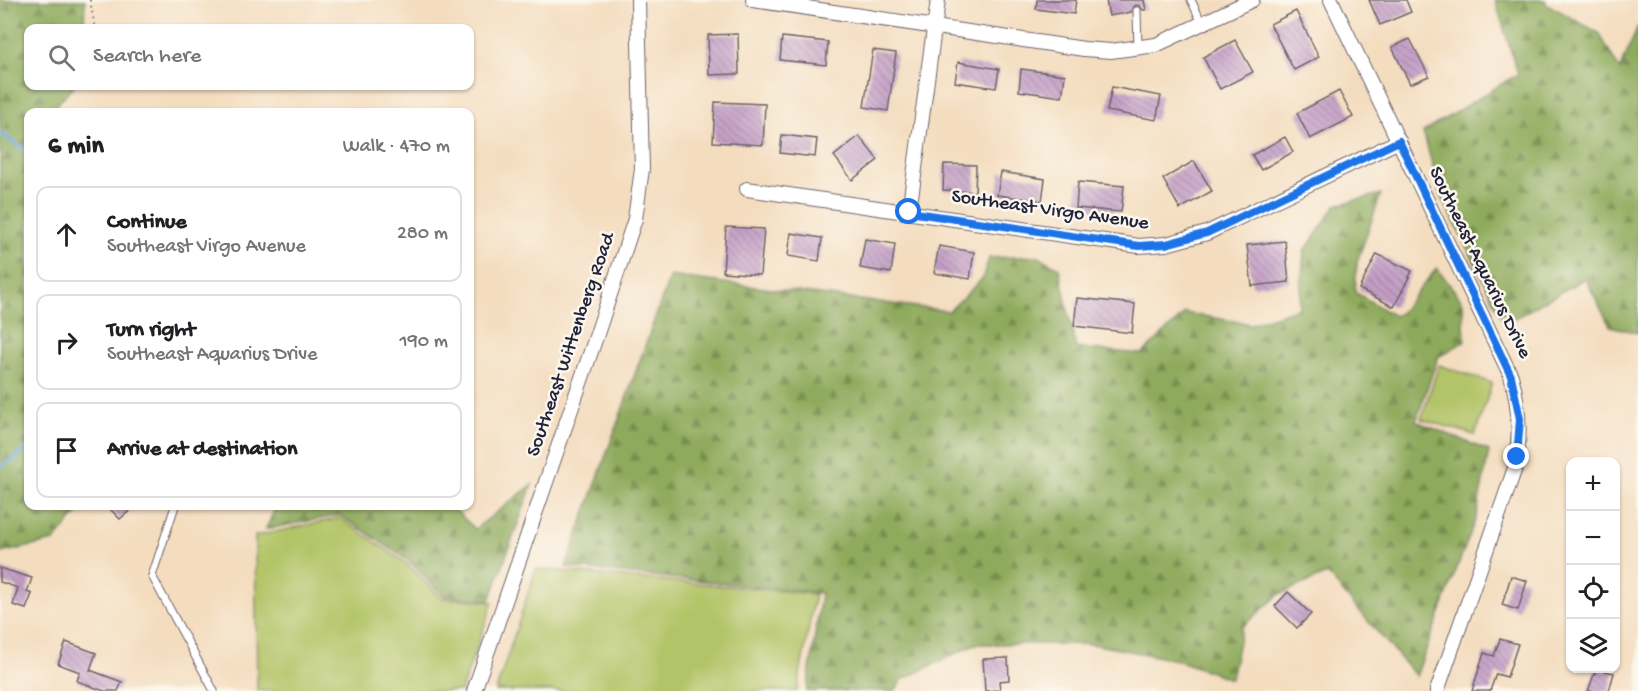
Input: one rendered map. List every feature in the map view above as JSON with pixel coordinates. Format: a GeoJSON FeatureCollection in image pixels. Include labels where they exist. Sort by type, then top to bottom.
{"type":"FeatureCollection","features":[{"type":"Feature","properties":{"kind":"street","name":"Southeast Wittenberg Road"},"geometry":{"type":"LineString","coordinates":[[474,691],[597,337],[635,219],[640,194],[642,160],[638,0]]}},
{"type":"Feature","properties":{"kind":"street"},"geometry":{"type":"LineString","coordinates":[[753,0],[1084,49],[1111,51],[1156,45],[1252,0]]}},
{"type":"Feature","properties":{"kind":"street"},"geometry":{"type":"LineString","coordinates":[[909,212],[938,0]]}},
{"type":"Feature","properties":{"kind":"street","name":"Southeast Aquarius Drive"},"geometry":{"type":"LineString","coordinates":[[1331,0],[1511,376],[1520,419],[1515,468],[1437,691]]}},
{"type":"Feature","properties":{"kind":"street","name":"Southeast Virgo Avenue"},"geometry":{"type":"LineString","coordinates":[[747,189],[1139,246],[1166,244],[1207,233],[1399,141]]}},
{"type":"Feature","properties":{"kind":"lane"},"geometry":{"type":"LineString","coordinates":[[1191,0],[1202,23]]}},
{"type":"Feature","properties":{"kind":"lane"},"geometry":{"type":"LineString","coordinates":[[1137,11],[1137,49]]}},
{"type":"Feature","properties":{"kind":"lane"},"geometry":{"type":"LineString","coordinates":[[174,510],[152,576],[214,691]]}},
{"type":"Feature","properties":{"kind":"path"},"geometry":{"type":"LineString","coordinates":[[90,0],[94,24]]}},
{"type":"Feature","properties":{"kind":"green space"},"geometry":{"type":"Polygon","coordinates":[[[0,0],[85,0],[84,24],[24,24],[24,90],[70,90],[54,108],[24,108],[24,510],[81,510],[54,541],[0,553],[0,0]]]}},
{"type":"Feature","properties":{"kind":"green space"},"geometry":{"type":"Polygon","coordinates":[[[1495,0],[1545,0],[1547,4],[1599,33],[1620,70],[1638,26],[1638,333],[1610,326],[1585,278],[1505,324],[1441,196],[1423,132],[1518,74],[1495,0]]]}},
{"type":"Feature","properties":{"kind":"green space"},"geometry":{"type":"Polygon","coordinates":[[[1381,194],[1357,262],[1355,292],[1394,316],[1400,313],[1437,268],[1463,302],[1465,341],[1438,357],[1416,421],[1489,451],[1476,518],[1416,676],[1327,574],[1280,594],[1242,627],[1231,679],[1177,660],[1092,644],[975,644],[902,680],[895,691],[807,691],[821,593],[566,567],[670,276],[949,311],[982,279],[989,258],[1037,256],[1059,268],[1076,348],[1142,354],[1185,313],[1251,324],[1299,308],[1304,252],[1336,205],[1381,194]]]}},
{"type":"Feature","properties":{"kind":"green space"},"geometry":{"type":"Polygon","coordinates":[[[1439,365],[1492,383],[1475,435],[1421,419],[1439,365]]]}},
{"type":"Feature","properties":{"kind":"green space"},"geometry":{"type":"Polygon","coordinates":[[[532,485],[490,600],[444,596],[408,560],[340,515],[266,529],[274,510],[455,510],[475,529],[532,485]]]}},
{"type":"Feature","properties":{"kind":"green space"},"geometry":{"type":"Polygon","coordinates":[[[340,518],[406,563],[442,598],[493,602],[461,691],[257,691],[255,536],[340,518]]]}},
{"type":"Feature","properties":{"kind":"green space"},"geometry":{"type":"Polygon","coordinates":[[[536,569],[815,594],[797,691],[496,691],[536,569]]]}},
{"type":"Feature","properties":{"kind":"building"},"geometry":{"type":"Polygon","coordinates":[[[1037,0],[1076,0],[1074,14],[1036,9],[1037,0]]]}},
{"type":"Feature","properties":{"kind":"building"},"geometry":{"type":"Polygon","coordinates":[[[1106,0],[1144,0],[1146,10],[1136,5],[1131,12],[1109,16],[1106,0]]]}},
{"type":"Feature","properties":{"kind":"building"},"geometry":{"type":"Polygon","coordinates":[[[1369,0],[1406,0],[1411,12],[1380,25],[1369,0]]]}},
{"type":"Feature","properties":{"kind":"building"},"geometry":{"type":"Polygon","coordinates":[[[1296,11],[1319,57],[1294,70],[1270,24],[1296,11]]]}},
{"type":"Feature","properties":{"kind":"building"},"geometry":{"type":"Polygon","coordinates":[[[738,34],[739,74],[709,75],[708,35],[738,34]]]}},
{"type":"Feature","properties":{"kind":"building"},"geometry":{"type":"Polygon","coordinates":[[[782,37],[828,42],[826,65],[780,60],[782,37]]]}},
{"type":"Feature","properties":{"kind":"building"},"geometry":{"type":"Polygon","coordinates":[[[1410,39],[1429,76],[1410,84],[1392,47],[1410,39]]]}},
{"type":"Feature","properties":{"kind":"building"},"geometry":{"type":"Polygon","coordinates":[[[1235,40],[1253,72],[1220,89],[1203,57],[1235,40]]]}},
{"type":"Feature","properties":{"kind":"building"},"geometry":{"type":"Polygon","coordinates":[[[873,50],[896,53],[888,111],[864,107],[873,50]]]}},
{"type":"Feature","properties":{"kind":"building"},"geometry":{"type":"Polygon","coordinates":[[[958,62],[999,69],[996,88],[955,82],[958,62]]]}},
{"type":"Feature","properties":{"kind":"building"},"geometry":{"type":"Polygon","coordinates":[[[1021,69],[1065,75],[1062,97],[1019,91],[1021,69]]]}},
{"type":"Feature","properties":{"kind":"building"},"geometry":{"type":"Polygon","coordinates":[[[1112,87],[1161,96],[1156,120],[1107,111],[1112,87]]]}},
{"type":"Feature","properties":{"kind":"building"},"geometry":{"type":"Polygon","coordinates":[[[1339,91],[1353,117],[1310,139],[1297,113],[1339,91]]]}},
{"type":"Feature","properties":{"kind":"building"},"geometry":{"type":"Polygon","coordinates":[[[715,102],[765,104],[763,145],[713,142],[715,102]]]}},
{"type":"Feature","properties":{"kind":"building"},"geometry":{"type":"Polygon","coordinates":[[[782,135],[817,139],[815,157],[780,153],[782,135]]]}},
{"type":"Feature","properties":{"kind":"building"},"geometry":{"type":"Polygon","coordinates":[[[859,136],[878,160],[852,180],[834,156],[859,136]]]}},
{"type":"Feature","properties":{"kind":"building"},"geometry":{"type":"Polygon","coordinates":[[[1285,137],[1293,152],[1261,170],[1252,155],[1285,137]]]}},
{"type":"Feature","properties":{"kind":"building"},"geometry":{"type":"Polygon","coordinates":[[[1194,161],[1212,191],[1180,209],[1163,179],[1194,161]]]}},
{"type":"Feature","properties":{"kind":"building"},"geometry":{"type":"Polygon","coordinates":[[[944,164],[976,165],[975,192],[943,190],[944,164]]]}},
{"type":"Feature","properties":{"kind":"building"},"geometry":{"type":"Polygon","coordinates":[[[1001,172],[1045,179],[1042,201],[997,195],[1001,172]]]}},
{"type":"Feature","properties":{"kind":"building"},"geometry":{"type":"Polygon","coordinates":[[[1078,182],[1124,186],[1121,212],[1076,208],[1078,182]]]}},
{"type":"Feature","properties":{"kind":"building"},"geometry":{"type":"Polygon","coordinates":[[[726,227],[764,229],[760,275],[723,272],[726,227]]]}},
{"type":"Feature","properties":{"kind":"building"},"geometry":{"type":"Polygon","coordinates":[[[791,233],[822,238],[819,261],[788,256],[791,233]]]}},
{"type":"Feature","properties":{"kind":"building"},"geometry":{"type":"Polygon","coordinates":[[[865,239],[895,244],[891,273],[860,268],[865,239]]]}},
{"type":"Feature","properties":{"kind":"building"},"geometry":{"type":"Polygon","coordinates":[[[1285,241],[1289,282],[1252,286],[1247,245],[1285,241]]]}},
{"type":"Feature","properties":{"kind":"building"},"geometry":{"type":"Polygon","coordinates":[[[939,246],[974,252],[970,279],[934,273],[939,246]]]}},
{"type":"Feature","properties":{"kind":"building"},"geometry":{"type":"Polygon","coordinates":[[[1377,254],[1412,271],[1394,307],[1359,289],[1377,254]]]}},
{"type":"Feature","properties":{"kind":"building"},"geometry":{"type":"Polygon","coordinates":[[[1077,298],[1135,304],[1132,333],[1074,326],[1077,298]]]}},
{"type":"Feature","properties":{"kind":"building"},"geometry":{"type":"Polygon","coordinates":[[[111,510],[130,510],[120,519],[111,510]]]}},
{"type":"Feature","properties":{"kind":"building"},"geometry":{"type":"Polygon","coordinates":[[[0,568],[32,578],[27,592],[32,594],[26,609],[13,605],[18,588],[0,582],[0,568]]]}},
{"type":"Feature","properties":{"kind":"building"},"geometry":{"type":"Polygon","coordinates":[[[1511,576],[1527,581],[1518,610],[1502,605],[1511,576]]]}},
{"type":"Feature","properties":{"kind":"building"},"geometry":{"type":"Polygon","coordinates":[[[1288,592],[1311,614],[1297,628],[1275,606],[1288,592]]]}},
{"type":"Feature","properties":{"kind":"building"},"geometry":{"type":"Polygon","coordinates":[[[1500,639],[1518,644],[1507,677],[1496,674],[1490,691],[1472,691],[1484,653],[1494,656],[1500,639]]]}},
{"type":"Feature","properties":{"kind":"building"},"geometry":{"type":"Polygon","coordinates":[[[66,642],[96,653],[90,670],[122,682],[118,691],[104,691],[77,681],[80,672],[58,664],[66,642]]]}},
{"type":"Feature","properties":{"kind":"building"},"geometry":{"type":"Polygon","coordinates":[[[1008,658],[1009,680],[999,681],[1000,690],[985,691],[983,659],[1008,658]]]}},
{"type":"Feature","properties":{"kind":"building"},"geometry":{"type":"Polygon","coordinates":[[[1595,673],[1614,673],[1609,691],[1588,691],[1595,673]]]}},
{"type":"Feature","properties":{"kind":"waterway"},"geometry":{"type":"LineString","coordinates":[[0,133],[24,149]]}},
{"type":"Feature","properties":{"kind":"waterway"},"geometry":{"type":"LineString","coordinates":[[0,466],[10,462],[24,451]]}},
{"type":"Feature","properties":{"kind":"route"},"geometry":{"type":"LineString","coordinates":[[909,212],[1139,246],[1166,244],[1207,233],[1399,141],[1511,376],[1520,419],[1517,457]]}}]}
